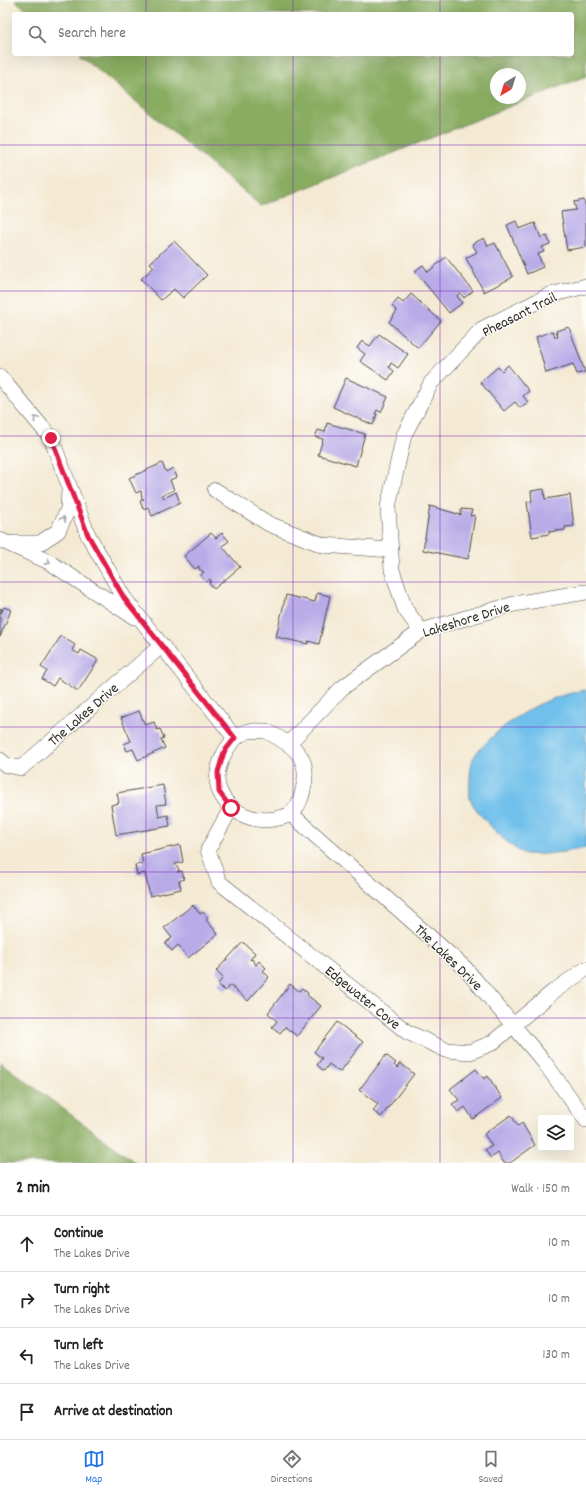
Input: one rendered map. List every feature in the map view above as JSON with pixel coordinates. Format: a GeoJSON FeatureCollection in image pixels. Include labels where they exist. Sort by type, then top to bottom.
{"type":"FeatureCollection","features":[{"type":"Feature","properties":{"kind":"street","name":"Pheasant Trail"},"geometry":{"type":"LineString","coordinates":[[420,631],[405,609],[392,570],[388,507],[404,435],[432,383],[482,329],[550,295],[586,286]]}},
{"type":"Feature","properties":{"kind":"street"},"geometry":{"type":"LineString","coordinates":[[0,377],[51,438],[88,535],[124,598],[235,738]]}},
{"type":"Feature","properties":{"kind":"street"},"geometry":{"type":"LineString","coordinates":[[4,541],[40,543],[58,531],[68,508],[70,487]]}},
{"type":"Feature","properties":{"kind":"street"},"geometry":{"type":"LineString","coordinates":[[215,490],[268,524],[322,545],[391,550]]}},
{"type":"Feature","properties":{"kind":"street"},"geometry":{"type":"LineString","coordinates":[[4,541],[49,562],[146,625]]}},
{"type":"Feature","properties":{"kind":"street","name":"Lakeshore Drive"},"geometry":{"type":"LineString","coordinates":[[289,743],[342,688],[420,631],[514,604],[586,592]]}},
{"type":"Feature","properties":{"kind":"street","name":"The Lakes Drive"},"geometry":{"type":"LineString","coordinates":[[0,760],[6,765],[21,768],[162,645]]}},
{"type":"Feature","properties":{"kind":"street"},"geometry":{"type":"LineString","coordinates":[[266,731],[289,743],[302,757],[306,777],[302,797],[291,814],[270,820],[252,819],[231,808],[219,792],[218,772],[224,752],[235,738],[246,732],[266,731]]}},
{"type":"Feature","properties":{"kind":"street","name":"Edgewater Cove"},"geometry":{"type":"LineString","coordinates":[[231,808],[208,850],[219,882],[407,1032],[446,1050],[470,1052],[492,1043],[554,991],[586,969]]}},
{"type":"Feature","properties":{"kind":"street","name":"The Lakes Drive"},"geometry":{"type":"LineString","coordinates":[[291,814],[464,968],[544,1062],[586,1120]]}},
{"type":"Feature","properties":{"kind":"green space"},"geometry":{"type":"Polygon","coordinates":[[[15,0],[586,0],[586,76],[526,100],[526,68],[490,68],[490,104],[516,104],[261,206],[81,56],[574,56],[574,12],[29,12],[15,0]]]}},
{"type":"Feature","properties":{"kind":"green space"},"geometry":{"type":"Polygon","coordinates":[[[0,1062],[136,1163],[0,1163],[0,1062]]]}},
{"type":"Feature","properties":{"kind":"water"},"geometry":{"type":"Polygon","coordinates":[[[586,690],[586,848],[547,854],[526,854],[520,852],[486,821],[470,799],[471,765],[474,756],[499,731],[521,714],[558,697],[586,690]]]}},
{"type":"Feature","properties":{"kind":"building"},"geometry":{"type":"Polygon","coordinates":[[[584,200],[586,208],[586,247],[567,250],[561,212],[576,210],[574,202],[584,200]]]}},
{"type":"Feature","properties":{"kind":"building"},"geometry":{"type":"Polygon","coordinates":[[[516,221],[519,229],[535,223],[541,238],[547,236],[550,244],[542,247],[544,252],[538,254],[543,267],[527,274],[507,225],[516,221]]]}},
{"type":"Feature","properties":{"kind":"building"},"geometry":{"type":"Polygon","coordinates":[[[484,238],[488,246],[495,243],[513,277],[484,292],[466,258],[477,252],[472,244],[484,238]]]}},
{"type":"Feature","properties":{"kind":"building"},"geometry":{"type":"Polygon","coordinates":[[[174,241],[207,275],[183,298],[174,289],[161,300],[141,279],[154,267],[150,263],[174,241]]]}},
{"type":"Feature","properties":{"kind":"building"},"geometry":{"type":"Polygon","coordinates":[[[446,257],[473,291],[464,298],[460,293],[457,296],[462,303],[449,313],[415,271],[423,265],[428,272],[446,257]]]}},
{"type":"Feature","properties":{"kind":"building"},"geometry":{"type":"Polygon","coordinates":[[[411,294],[441,321],[418,348],[389,322],[397,311],[392,306],[398,299],[403,303],[411,294]]]}},
{"type":"Feature","properties":{"kind":"building"},"geometry":{"type":"Polygon","coordinates":[[[569,327],[585,372],[577,374],[573,364],[546,373],[536,337],[553,331],[555,337],[558,337],[556,331],[569,327]]]}},
{"type":"Feature","properties":{"kind":"building"},"geometry":{"type":"Polygon","coordinates":[[[379,334],[408,354],[398,368],[391,363],[389,367],[394,371],[388,380],[360,361],[365,354],[357,348],[362,341],[370,346],[379,334]]]}},
{"type":"Feature","properties":{"kind":"building"},"geometry":{"type":"Polygon","coordinates":[[[508,365],[529,391],[523,396],[528,402],[520,408],[515,402],[504,411],[480,382],[498,367],[502,371],[508,365]]]}},
{"type":"Feature","properties":{"kind":"building"},"geometry":{"type":"Polygon","coordinates":[[[346,378],[388,397],[381,412],[377,410],[373,425],[333,407],[346,378]]]}},
{"type":"Feature","properties":{"kind":"building"},"geometry":{"type":"Polygon","coordinates":[[[327,423],[365,434],[356,466],[318,455],[323,439],[315,437],[318,430],[325,432],[327,423]]]}},
{"type":"Feature","properties":{"kind":"building"},"geometry":{"type":"Polygon","coordinates":[[[162,463],[166,472],[173,468],[177,477],[170,480],[174,490],[162,495],[164,498],[176,492],[180,503],[152,516],[148,507],[143,509],[140,501],[144,499],[142,499],[141,491],[136,493],[129,478],[162,463]]]}},
{"type":"Feature","properties":{"kind":"building"},"geometry":{"type":"Polygon","coordinates":[[[544,489],[545,499],[570,495],[574,526],[565,527],[565,530],[556,531],[556,529],[555,531],[550,532],[549,530],[549,534],[532,537],[527,502],[532,501],[531,491],[544,489]]]}},
{"type":"Feature","properties":{"kind":"building"},"geometry":{"type":"Polygon","coordinates":[[[430,506],[461,515],[461,509],[472,510],[470,516],[475,515],[468,559],[423,550],[430,506]]]}},
{"type":"Feature","properties":{"kind":"building"},"geometry":{"type":"Polygon","coordinates":[[[211,533],[216,538],[222,533],[229,541],[222,546],[240,567],[214,589],[209,583],[211,581],[210,579],[206,582],[200,575],[204,572],[199,569],[199,566],[195,569],[184,556],[211,533]]]}},
{"type":"Feature","properties":{"kind":"building"},"geometry":{"type":"Polygon","coordinates":[[[317,593],[330,596],[319,644],[308,641],[308,644],[276,637],[286,595],[315,602],[317,593]]]}},
{"type":"Feature","properties":{"kind":"building"},"geometry":{"type":"Polygon","coordinates":[[[4,607],[11,610],[0,637],[0,608],[2,609],[1,613],[4,607]]]}},
{"type":"Feature","properties":{"kind":"building"},"geometry":{"type":"Polygon","coordinates":[[[61,636],[75,645],[72,650],[79,654],[81,650],[97,659],[97,662],[78,691],[58,678],[53,686],[42,679],[47,671],[41,667],[61,636]]]}},
{"type":"Feature","properties":{"kind":"building"},"geometry":{"type":"Polygon","coordinates":[[[139,711],[145,725],[154,722],[157,730],[160,729],[164,738],[161,739],[165,748],[138,760],[133,749],[127,751],[124,744],[131,741],[121,718],[139,711]]]}},
{"type":"Feature","properties":{"kind":"building"},"geometry":{"type":"Polygon","coordinates":[[[163,785],[166,804],[157,805],[159,817],[168,815],[170,826],[116,835],[111,805],[119,803],[117,793],[163,785]]]}},
{"type":"Feature","properties":{"kind":"building"},"geometry":{"type":"Polygon","coordinates":[[[180,845],[183,862],[175,864],[179,870],[177,872],[182,871],[184,879],[179,881],[181,889],[150,896],[145,873],[137,875],[135,865],[143,864],[141,854],[180,845]]]}},
{"type":"Feature","properties":{"kind":"building"},"geometry":{"type":"Polygon","coordinates":[[[193,905],[200,914],[203,912],[208,918],[206,920],[218,934],[188,958],[178,945],[172,951],[165,943],[172,938],[164,928],[193,905]]]}},
{"type":"Feature","properties":{"kind":"building"},"geometry":{"type":"Polygon","coordinates":[[[243,942],[255,953],[250,960],[252,959],[256,965],[259,961],[266,968],[263,971],[269,977],[248,1001],[230,985],[225,991],[218,984],[223,978],[216,971],[243,942]]]}},
{"type":"Feature","properties":{"kind":"building"},"geometry":{"type":"Polygon","coordinates":[[[290,984],[299,991],[302,988],[308,993],[307,995],[321,1006],[297,1036],[285,1027],[280,1033],[272,1027],[277,1021],[268,1013],[290,984]]]}},
{"type":"Feature","properties":{"kind":"building"},"geometry":{"type":"Polygon","coordinates":[[[337,1022],[363,1042],[340,1072],[329,1064],[324,1071],[317,1065],[322,1058],[314,1052],[337,1022]]]}},
{"type":"Feature","properties":{"kind":"building"},"geometry":{"type":"Polygon","coordinates":[[[386,1055],[396,1063],[394,1065],[397,1068],[400,1063],[414,1074],[381,1117],[373,1111],[378,1104],[359,1090],[386,1055]]]}},
{"type":"Feature","properties":{"kind":"building"},"geometry":{"type":"Polygon","coordinates":[[[476,1069],[484,1079],[488,1076],[502,1098],[473,1119],[465,1107],[458,1112],[452,1104],[459,1100],[450,1089],[476,1069]]]}},
{"type":"Feature","properties":{"kind":"building"},"geometry":{"type":"Polygon","coordinates":[[[511,1115],[518,1126],[522,1123],[535,1145],[510,1163],[504,1163],[498,1153],[491,1158],[485,1150],[492,1146],[484,1134],[511,1115]]]}},
{"type":"Feature","properties":{"kind":"route"},"geometry":{"type":"LineString","coordinates":[[51,438],[88,535],[124,598],[187,675],[235,738],[224,752],[218,772],[219,792],[231,808]]}}]}
